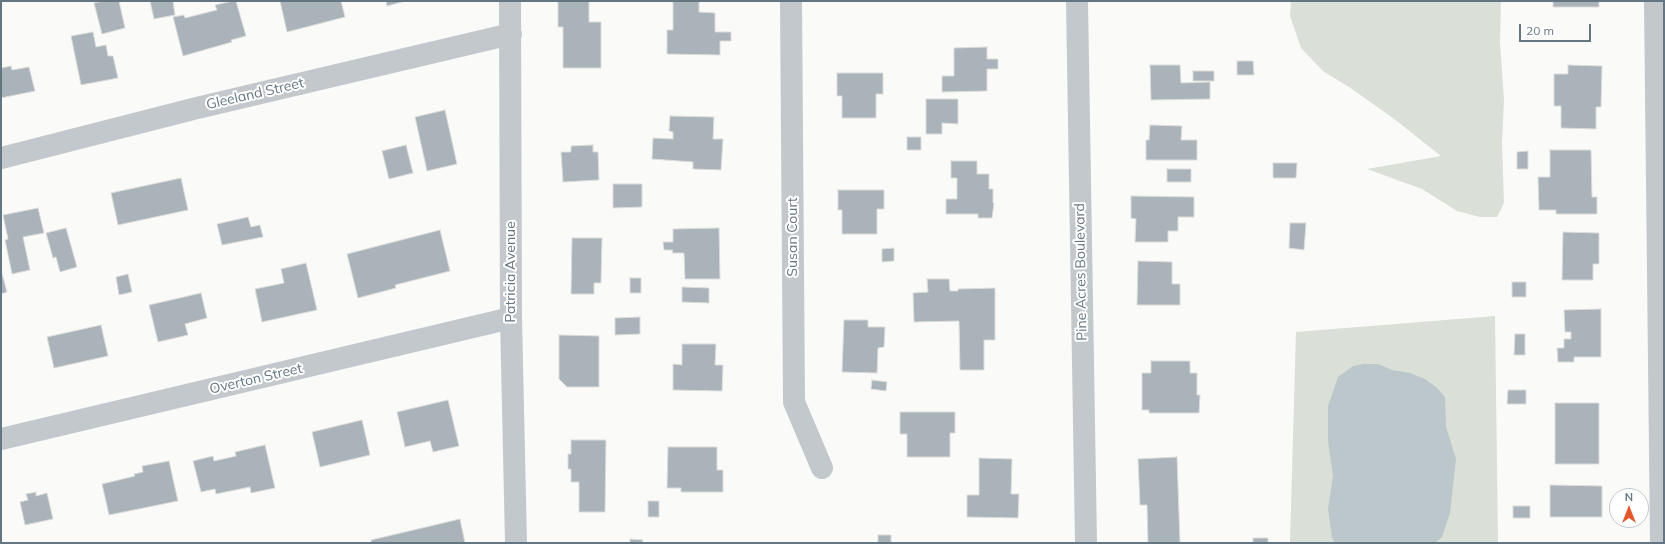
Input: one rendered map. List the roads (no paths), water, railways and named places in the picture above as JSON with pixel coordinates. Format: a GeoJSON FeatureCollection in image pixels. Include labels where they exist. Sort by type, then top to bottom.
{"type":"FeatureCollection","features":[{"type":"Feature","properties":{"kind":"street","name":"Patricia Avenue"},"geometry":{"type":"LineString","coordinates":[[510,1],[511,318],[516,543]]}},
{"type":"Feature","properties":{"kind":"street","name":"Susan Court"},"geometry":{"type":"LineString","coordinates":[[791,1],[794,402],[822,468]]}},
{"type":"Feature","properties":{"kind":"street","name":"Pine Acres Boulevard"},"geometry":{"type":"LineString","coordinates":[[1077,1],[1086,543]]}},
{"type":"Feature","properties":{"kind":"street"},"geometry":{"type":"LineString","coordinates":[[1656,1],[1661,543]]}},
{"type":"Feature","properties":{"kind":"street","name":"Gleeland Street"},"geometry":{"type":"LineString","coordinates":[[1,158],[197,108],[511,34]]}},
{"type":"Feature","properties":{"kind":"street","name":"Overton Street"},"geometry":{"type":"LineString","coordinates":[[1,439],[511,318]]}}]}
